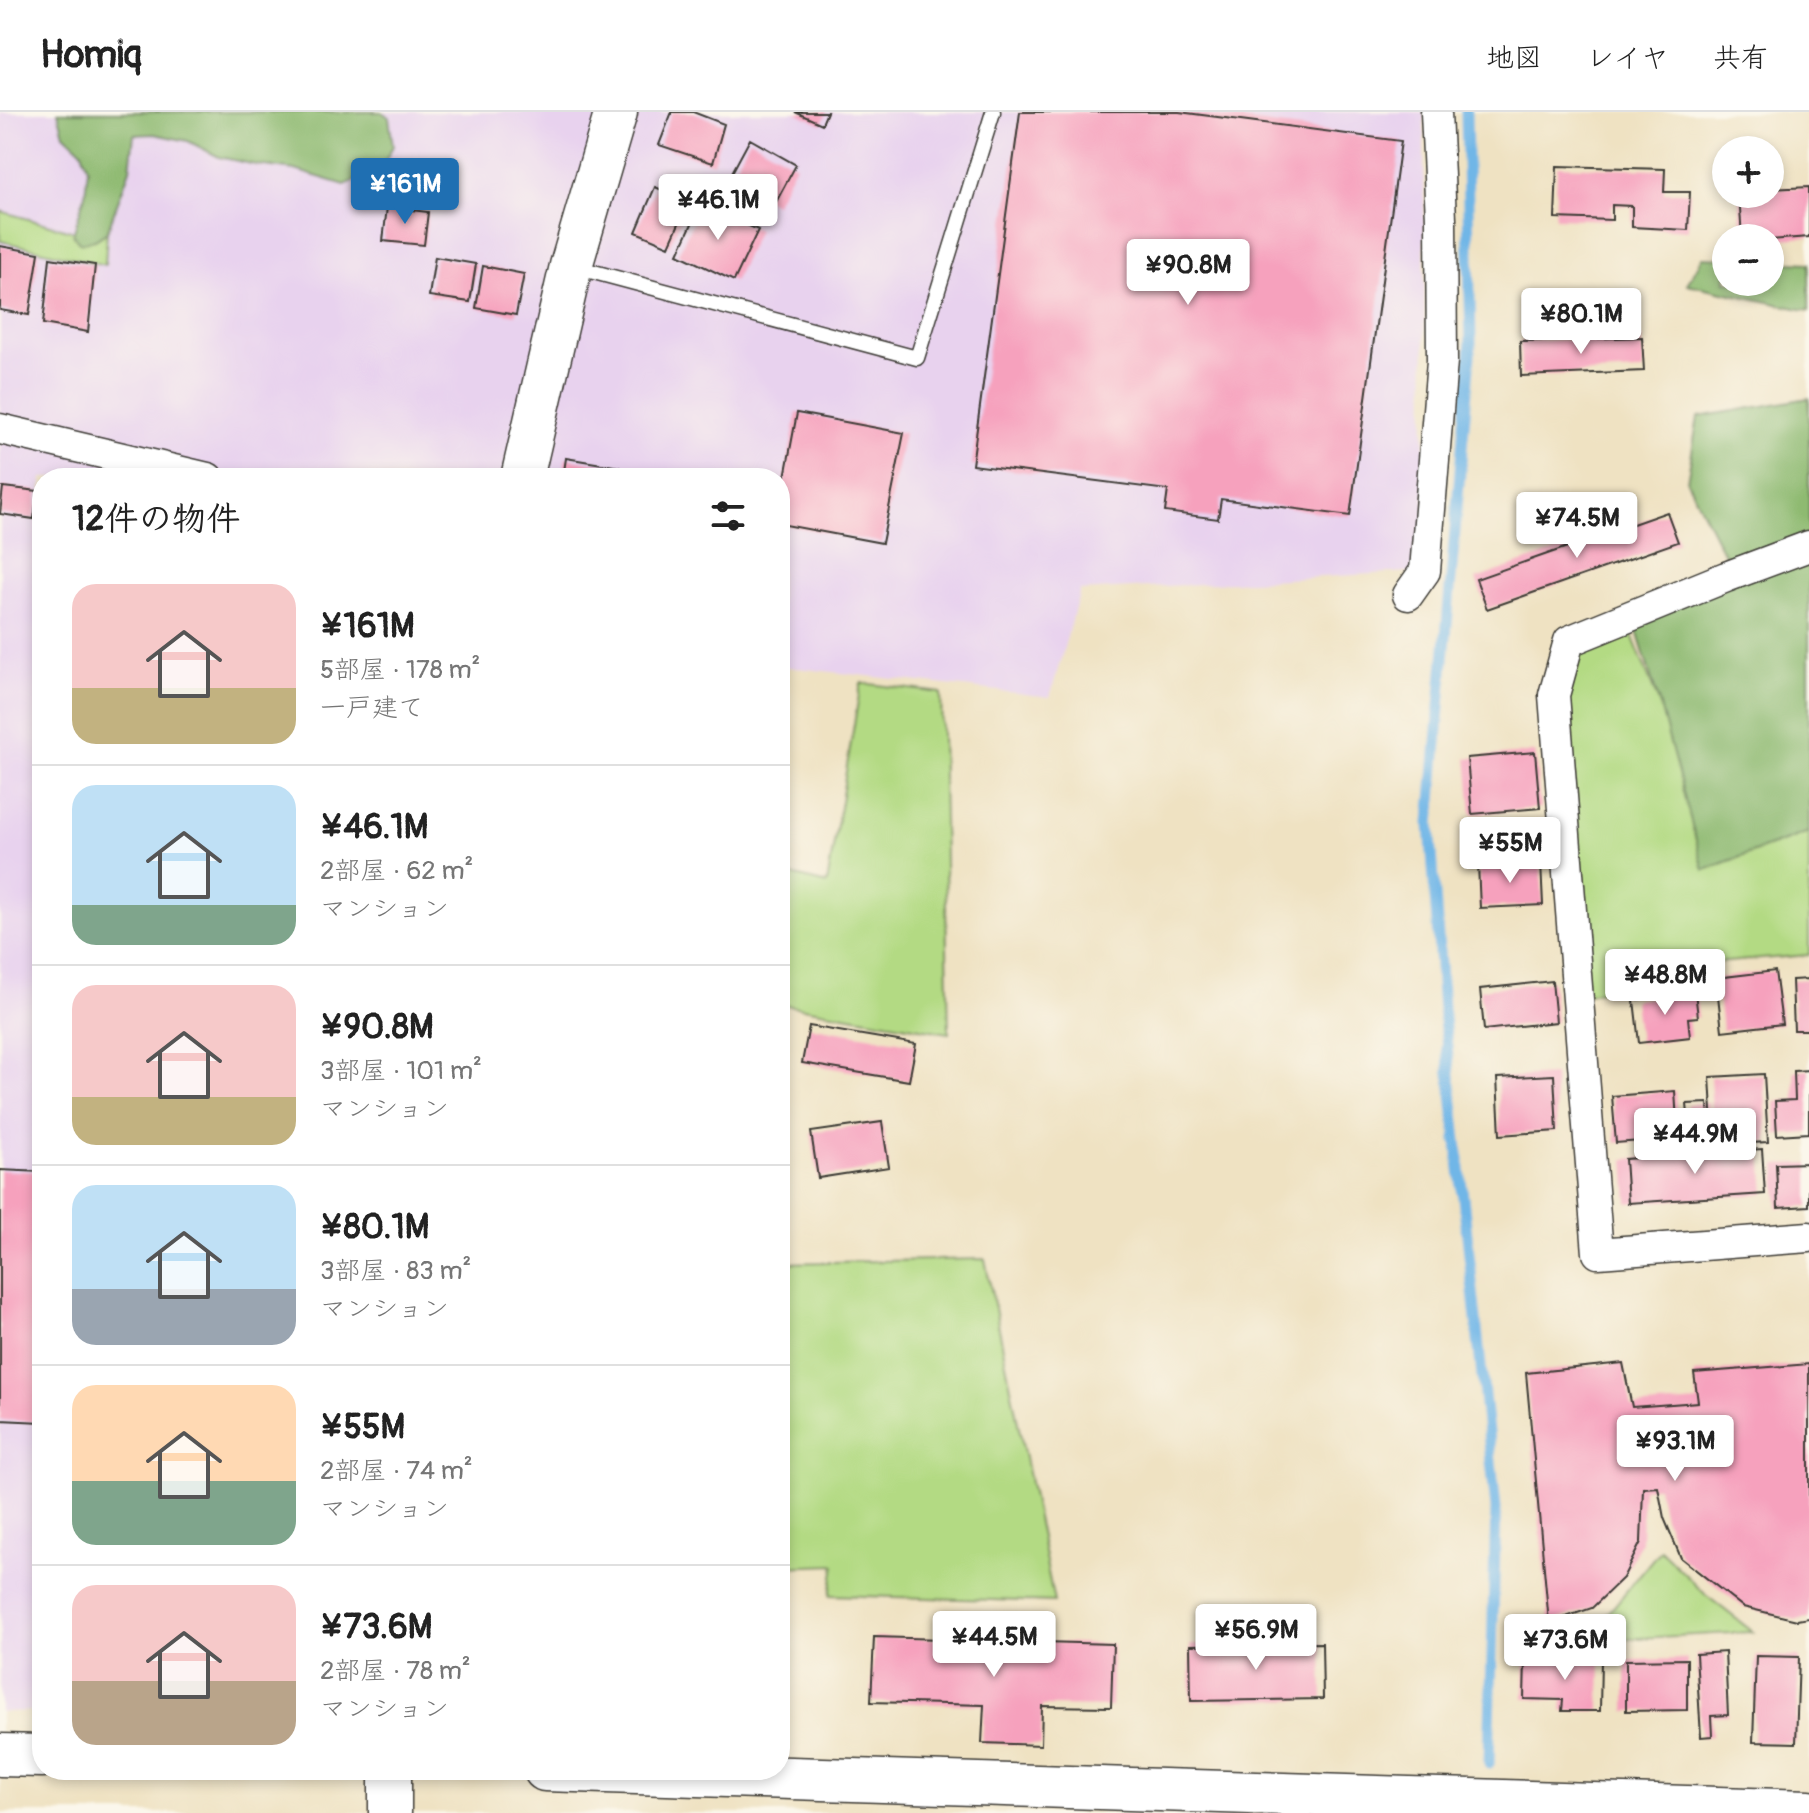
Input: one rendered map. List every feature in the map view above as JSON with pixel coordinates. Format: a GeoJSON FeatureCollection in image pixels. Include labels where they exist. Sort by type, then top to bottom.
{"type":"FeatureCollection","features":[{"type":"Feature","properties":{"kind":"street"},"geometry":{"type":"LineString","coordinates":[[524,468],[571,266],[616,112]]}},
{"type":"Feature","properties":{"kind":"street"},"geometry":{"type":"LineString","coordinates":[[1408,595],[1425,571],[1442,361],[1441,219],[1436,112]]}},
{"type":"Feature","properties":{"kind":"street"},"geometry":{"type":"LineString","coordinates":[[0,429],[166,468]]}},
{"type":"Feature","properties":{"kind":"street"},"geometry":{"type":"LineString","coordinates":[[1809,546],[1569,641],[1554,695],[1598,1253],[1809,1237]]}},
{"type":"Feature","properties":{"kind":"street"},"geometry":{"type":"LineString","coordinates":[[0,1755],[32,1756]]}},
{"type":"Feature","properties":{"kind":"street"},"geometry":{"type":"LineString","coordinates":[[790,1779],[1661,1809],[1809,1811]]}},
{"type":"Feature","properties":{"kind":"street"},"geometry":{"type":"LineString","coordinates":[[390,1780],[390,1813]]}},
{"type":"Feature","properties":{"kind":"lane"},"geometry":{"type":"LineString","coordinates":[[571,266],[917,358],[993,112]]}},
{"type":"Feature","properties":{"kind":"shaded area"},"geometry":{"type":"Polygon","coordinates":[[[0,112],[1424,112],[1425,571],[1080,591],[1050,697],[790,667],[790,468],[32,468],[32,1711],[0,1712],[0,112]]]}},
{"type":"Feature","properties":{"kind":"green space"},"geometry":{"type":"Polygon","coordinates":[[[58,112],[382,112],[389,117],[393,146],[380,170],[345,185],[295,170],[219,157],[188,141],[154,134],[134,135],[130,169],[107,232],[95,240],[80,243],[73,235],[85,194],[88,168],[82,151],[64,134],[58,112]]]}},
{"type":"Feature","properties":{"kind":"green space"},"geometry":{"type":"Polygon","coordinates":[[[0,211],[95,240],[107,232],[105,265],[0,241],[0,211]]]}},
{"type":"Feature","properties":{"kind":"green space"},"geometry":{"type":"Polygon","coordinates":[[[1703,257],[1712,257],[1712,290],[1687,284],[1703,257]]]}},
{"type":"Feature","properties":{"kind":"green space"},"geometry":{"type":"Polygon","coordinates":[[[1784,262],[1809,263],[1809,311],[1741,296],[1784,296],[1784,262]]]}},
{"type":"Feature","properties":{"kind":"green space"},"geometry":{"type":"Polygon","coordinates":[[[1809,398],[1809,832],[1704,870],[1636,628],[1734,574],[1687,481],[1698,417],[1809,398]]]}},
{"type":"Feature","properties":{"kind":"green space"},"geometry":{"type":"Polygon","coordinates":[[[1628,625],[1662,711],[1705,870],[1809,832],[1809,955],[1704,964],[1577,997],[1563,698],[1572,649],[1628,625]]]}},
{"type":"Feature","properties":{"kind":"green space"},"geometry":{"type":"Polygon","coordinates":[[[861,683],[941,693],[949,1033],[790,1006],[790,875],[827,884],[861,683]]]}},
{"type":"Feature","properties":{"kind":"green space"},"geometry":{"type":"Polygon","coordinates":[[[985,1259],[1054,1602],[830,1595],[835,1565],[790,1567],[790,1263],[985,1259]]]}},
{"type":"Feature","properties":{"kind":"green space"},"geometry":{"type":"Polygon","coordinates":[[[1660,1550],[1707,1596],[1753,1632],[1542,1643],[1607,1615],[1660,1550]]]}},
{"type":"Feature","properties":{"kind":"building"},"geometry":{"type":"Polygon","coordinates":[[[672,112],[693,112],[724,124],[713,163],[659,145],[672,112]]]}},
{"type":"Feature","properties":{"kind":"building"},"geometry":{"type":"Polygon","coordinates":[[[795,112],[827,112],[822,124],[795,112]]]}},
{"type":"Feature","properties":{"kind":"building"},"geometry":{"type":"Polygon","coordinates":[[[1020,112],[1179,112],[1401,141],[1350,516],[1221,499],[1218,519],[1165,512],[1168,490],[972,465],[1020,112]]]}},
{"type":"Feature","properties":{"kind":"building"},"geometry":{"type":"Polygon","coordinates":[[[750,139],[796,165],[775,204],[729,178],[750,139]]]}},
{"type":"Feature","properties":{"kind":"building"},"geometry":{"type":"Polygon","coordinates":[[[390,158],[430,162],[425,204],[385,201],[390,158]]]}},
{"type":"Feature","properties":{"kind":"building"},"geometry":{"type":"Polygon","coordinates":[[[1557,166],[1665,169],[1664,192],[1690,192],[1688,230],[1632,227],[1632,206],[1612,205],[1612,220],[1555,218],[1557,166]]]}},
{"type":"Feature","properties":{"kind":"building"},"geometry":{"type":"Polygon","coordinates":[[[655,187],[689,201],[669,246],[636,232],[655,187]]]}},
{"type":"Feature","properties":{"kind":"building"},"geometry":{"type":"Polygon","coordinates":[[[1809,187],[1809,237],[1784,239],[1784,224],[1741,224],[1740,208],[1784,208],[1784,188],[1809,187]]]}},
{"type":"Feature","properties":{"kind":"building"},"geometry":{"type":"Polygon","coordinates":[[[701,204],[758,230],[734,281],[678,254],[701,204]]]}},
{"type":"Feature","properties":{"kind":"building"},"geometry":{"type":"Polygon","coordinates":[[[387,207],[428,212],[424,245],[383,241],[387,207]]]}},
{"type":"Feature","properties":{"kind":"building"},"geometry":{"type":"Polygon","coordinates":[[[0,246],[39,253],[29,315],[0,310],[0,246]]]}},
{"type":"Feature","properties":{"kind":"building"},"geometry":{"type":"Polygon","coordinates":[[[435,257],[476,264],[470,302],[429,296],[435,257]]]}},
{"type":"Feature","properties":{"kind":"building"},"geometry":{"type":"Polygon","coordinates":[[[50,258],[95,265],[88,332],[43,324],[50,258]]]}},
{"type":"Feature","properties":{"kind":"building"},"geometry":{"type":"Polygon","coordinates":[[[483,266],[524,274],[516,315],[476,308],[483,266]]]}},
{"type":"Feature","properties":{"kind":"building"},"geometry":{"type":"Polygon","coordinates":[[[1642,337],[1644,371],[1521,376],[1520,341],[1642,337]]]}},
{"type":"Feature","properties":{"kind":"building"},"geometry":{"type":"Polygon","coordinates":[[[797,413],[904,433],[882,543],[790,526],[790,468],[787,468],[797,413]]]}},
{"type":"Feature","properties":{"kind":"building"},"geometry":{"type":"Polygon","coordinates":[[[566,458],[620,467],[620,468],[564,468],[566,458]]]}},
{"type":"Feature","properties":{"kind":"building"},"geometry":{"type":"Polygon","coordinates":[[[3,487],[32,490],[32,519],[0,514],[3,487]]]}},
{"type":"Feature","properties":{"kind":"building"},"geometry":{"type":"Polygon","coordinates":[[[1667,512],[1678,542],[1487,609],[1476,579],[1667,512]]]}},
{"type":"Feature","properties":{"kind":"building"},"geometry":{"type":"Polygon","coordinates":[[[1535,752],[1540,808],[1472,814],[1467,758],[1535,752]]]}},
{"type":"Feature","properties":{"kind":"building"},"geometry":{"type":"Polygon","coordinates":[[[1541,862],[1543,905],[1480,908],[1478,864],[1541,862]]]}},
{"type":"Feature","properties":{"kind":"building"},"geometry":{"type":"Polygon","coordinates":[[[1775,971],[1782,1024],[1722,1031],[1716,978],[1775,971]]]}},
{"type":"Feature","properties":{"kind":"building"},"geometry":{"type":"Polygon","coordinates":[[[1809,979],[1809,1030],[1794,1030],[1792,980],[1809,979]]]}},
{"type":"Feature","properties":{"kind":"building"},"geometry":{"type":"Polygon","coordinates":[[[1552,981],[1556,1022],[1484,1030],[1480,989],[1552,981]]]}},
{"type":"Feature","properties":{"kind":"building"},"geometry":{"type":"Polygon","coordinates":[[[1695,992],[1698,1017],[1688,1018],[1690,1037],[1639,1043],[1634,1000],[1695,992]]]}},
{"type":"Feature","properties":{"kind":"building"},"geometry":{"type":"Polygon","coordinates":[[[809,1026],[916,1044],[909,1081],[802,1063],[809,1026]]]}},
{"type":"Feature","properties":{"kind":"building"},"geometry":{"type":"Polygon","coordinates":[[[1809,1070],[1809,1133],[1777,1135],[1775,1101],[1795,1100],[1794,1071],[1809,1070]]]}},
{"type":"Feature","properties":{"kind":"building"},"geometry":{"type":"Polygon","coordinates":[[[1764,1074],[1768,1142],[1714,1145],[1710,1077],[1764,1074]]]}},
{"type":"Feature","properties":{"kind":"building"},"geometry":{"type":"Polygon","coordinates":[[[1554,1075],[1557,1131],[1500,1135],[1497,1078],[1554,1075]]]}},
{"type":"Feature","properties":{"kind":"building"},"geometry":{"type":"Polygon","coordinates":[[[1675,1091],[1678,1138],[1616,1143],[1612,1096],[1675,1091]]]}},
{"type":"Feature","properties":{"kind":"building"},"geometry":{"type":"Polygon","coordinates":[[[1708,1103],[1710,1135],[1690,1136],[1687,1104],[1708,1103]]]}},
{"type":"Feature","properties":{"kind":"building"},"geometry":{"type":"Polygon","coordinates":[[[882,1122],[889,1167],[818,1178],[811,1132],[882,1122]]]}},
{"type":"Feature","properties":{"kind":"building"},"geometry":{"type":"Polygon","coordinates":[[[1762,1149],[1765,1194],[1628,1203],[1625,1159],[1762,1149]]]}},
{"type":"Feature","properties":{"kind":"building"},"geometry":{"type":"Polygon","coordinates":[[[1809,1163],[1809,1206],[1778,1208],[1776,1164],[1809,1163]]]}},
{"type":"Feature","properties":{"kind":"building"},"geometry":{"type":"Polygon","coordinates":[[[0,1170],[32,1172],[32,1422],[0,1420],[0,1170]]]}},
{"type":"Feature","properties":{"kind":"building"},"geometry":{"type":"Polygon","coordinates":[[[1623,1363],[1632,1407],[1698,1402],[1694,1373],[1809,1364],[1809,1618],[1797,1620],[1743,1607],[1681,1558],[1664,1518],[1658,1487],[1643,1488],[1641,1542],[1623,1578],[1592,1608],[1549,1623],[1526,1373],[1623,1363]]]}},
{"type":"Feature","properties":{"kind":"building"},"geometry":{"type":"Polygon","coordinates":[[[874,1637],[1113,1644],[1111,1707],[1042,1706],[1041,1745],[982,1743],[984,1705],[871,1702],[874,1637]]]}},
{"type":"Feature","properties":{"kind":"building"},"geometry":{"type":"Polygon","coordinates":[[[1322,1643],[1323,1699],[1191,1701],[1190,1645],[1322,1643]]]}},
{"type":"Feature","properties":{"kind":"building"},"geometry":{"type":"Polygon","coordinates":[[[1725,1652],[1728,1715],[1711,1716],[1712,1736],[1701,1737],[1696,1654],[1725,1652]]]}},
{"type":"Feature","properties":{"kind":"building"},"geometry":{"type":"Polygon","coordinates":[[[1756,1656],[1799,1657],[1796,1743],[1753,1742],[1756,1656]]]}},
{"type":"Feature","properties":{"kind":"building"},"geometry":{"type":"Polygon","coordinates":[[[1525,1659],[1601,1659],[1600,1711],[1562,1711],[1563,1700],[1524,1699],[1525,1659]]]}},
{"type":"Feature","properties":{"kind":"building"},"geometry":{"type":"Polygon","coordinates":[[[1687,1659],[1687,1710],[1626,1711],[1626,1660],[1687,1659]]]}},
{"type":"Feature","properties":{"kind":"waterway"},"geometry":{"type":"LineString","coordinates":[[1466,112],[1471,343],[1430,824],[1443,1009],[1496,1508],[1489,1764]]}}]}
